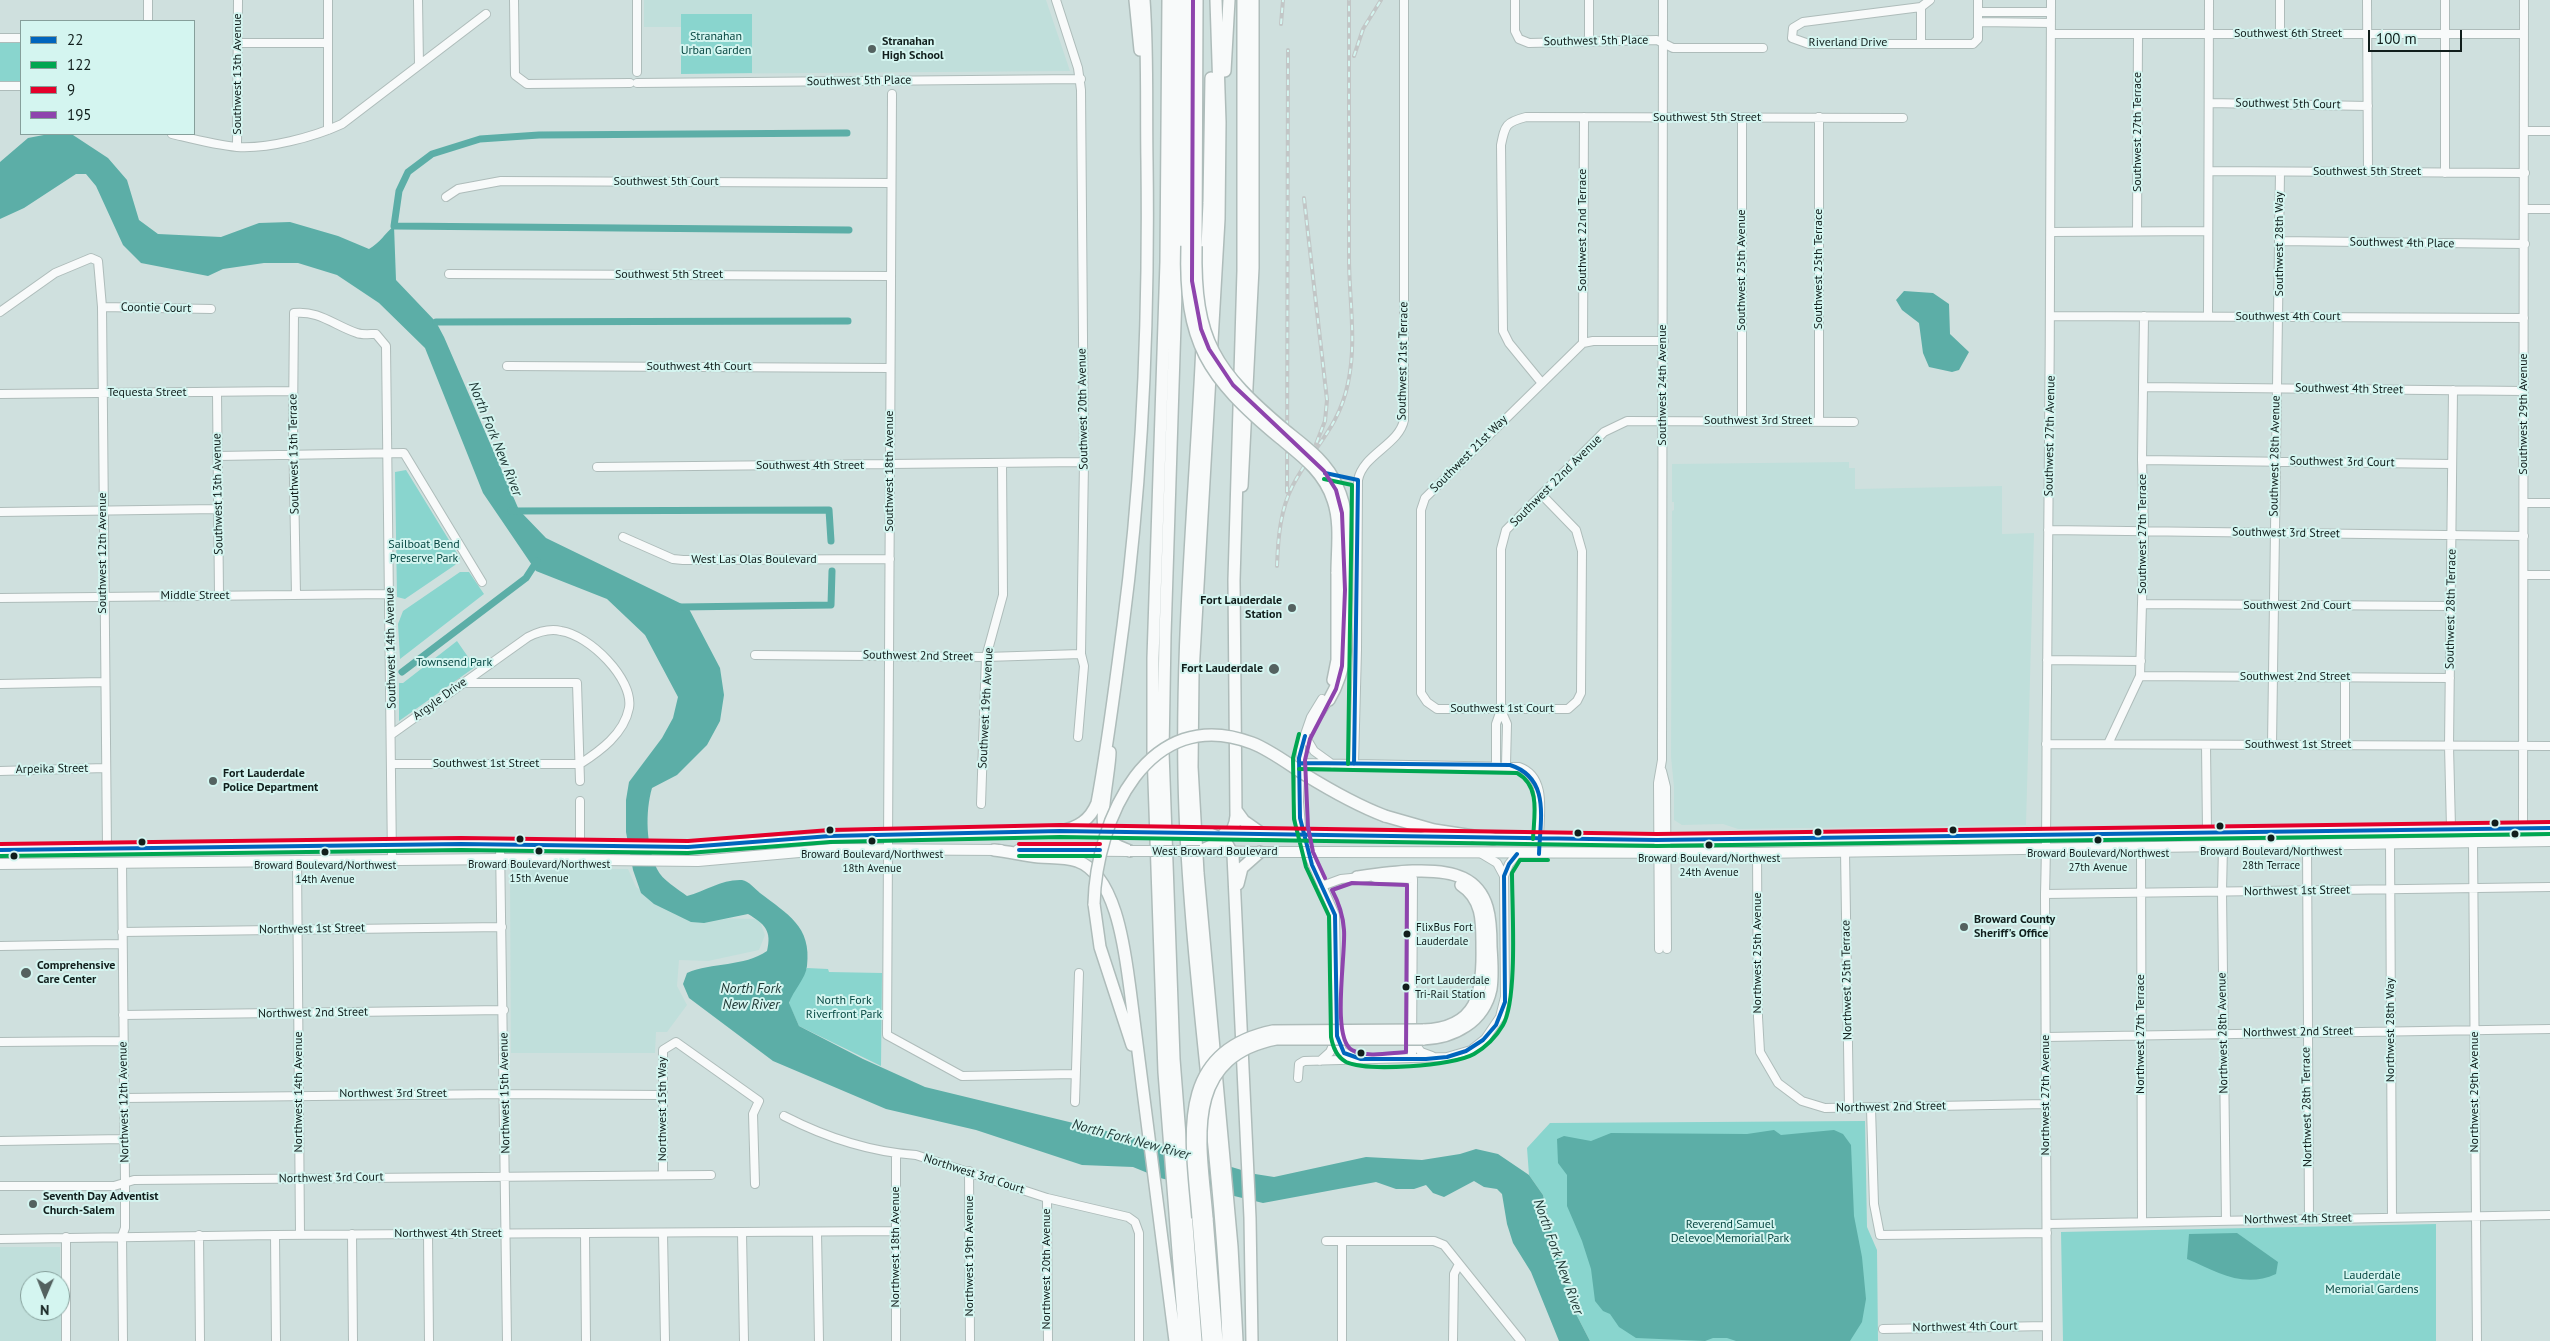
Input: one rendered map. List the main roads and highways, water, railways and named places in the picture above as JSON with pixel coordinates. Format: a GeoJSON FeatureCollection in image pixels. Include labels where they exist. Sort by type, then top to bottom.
{"type":"FeatureCollection","features":[{"type":"Feature","properties":{"kind":"highway"},"geometry":{"type":"LineString","coordinates":[[1135,0],[1147,153]]}},
{"type":"Feature","properties":{"kind":"highway"},"geometry":{"type":"LineString","coordinates":[[1060,831],[1079,825],[1089,817],[1094,809],[1111,720],[1127,595],[1139,465],[1146,312],[1148,86],[1144,0]]}},
{"type":"Feature","properties":{"kind":"highway"},"geometry":{"type":"LineString","coordinates":[[1167,0],[1166,270],[1152,727],[1157,929],[1168,1123],[1186,1341]]}},
{"type":"Feature","properties":{"kind":"highway"},"geometry":{"type":"LineString","coordinates":[[1178,0],[1177,254],[1163,729],[1167,910],[1179,1131],[1196,1341]]}},
{"type":"Feature","properties":{"kind":"highway"},"geometry":{"type":"LineString","coordinates":[[1187,0],[1191,246]]}},
{"type":"Feature","properties":{"kind":"highway"},"geometry":{"type":"LineString","coordinates":[[1197,0],[1191,246],[1187,297],[1192,322],[1201,348],[1215,374],[1231,394],[1306,459],[1323,478],[1336,509],[1342,572],[1336,666],[1325,700]]}},
{"type":"Feature","properties":{"kind":"highway"},"geometry":{"type":"LineString","coordinates":[[1209,0],[1211,93],[1209,204],[1184,673],[1183,753],[1189,873],[1220,1161]]}},
{"type":"Feature","properties":{"kind":"highway"},"geometry":{"type":"LineString","coordinates":[[1216,0],[1220,122],[1217,270],[1195,642],[1192,744],[1197,864],[1220,1161],[1237,1341]]}},
{"type":"Feature","properties":{"kind":"highway"},"geometry":{"type":"LineString","coordinates":[[1220,122],[1229,0]]}},
{"type":"Feature","properties":{"kind":"highway"},"geometry":{"type":"LineString","coordinates":[[1235,617],[1252,321],[1253,0]]}},
{"type":"Feature","properties":{"kind":"highway"},"geometry":{"type":"LineString","coordinates":[[1243,4],[1243,290],[1235,494],[1236,810],[1227,841],[1236,905],[1250,1218],[1252,1341]]}},
{"type":"Feature","properties":{"kind":"highway"},"geometry":{"type":"LineString","coordinates":[[1111,720],[1105,832],[1113,843],[1130,851]]}},
{"type":"Feature","properties":{"kind":"highway"},"geometry":{"type":"LineString","coordinates":[[1146,1115],[1129,1035],[1099,941],[1094,904],[1100,852],[1114,808],[1129,784],[1148,762],[1167,748],[1186,740],[1221,736],[1252,743],[1345,798],[1385,816],[1434,830],[1493,839]]}},
{"type":"Feature","properties":{"kind":"highway"},"geometry":{"type":"LineString","coordinates":[[1236,810],[1244,821],[1261,833]]}},
{"type":"Feature","properties":{"kind":"highway"},"geometry":{"type":"LineString","coordinates":[[1208,833],[1227,841]]}},
{"type":"Feature","properties":{"kind":"highway"},"geometry":{"type":"LineString","coordinates":[[1200,851],[1227,841]]}},
{"type":"Feature","properties":{"kind":"highway"},"geometry":{"type":"LineString","coordinates":[[994,850],[1075,860],[1092,870],[1105,887],[1126,962],[1175,1341]]}},
{"type":"Feature","properties":{"kind":"highway"},"geometry":{"type":"LineString","coordinates":[[1236,905],[1241,871],[1260,852]]}},
{"type":"Feature","properties":{"kind":"highway"},"geometry":{"type":"LineString","coordinates":[[1217,1341],[1191,1132],[1192,1111],[1203,1080],[1223,1054],[1252,1036],[1273,1031],[1444,1037],[1460,1030],[1478,1016],[1491,988],[1491,924],[1486,903],[1474,885],[1452,874],[1384,873],[1356,877]]}},
{"type":"Feature","properties":{"kind":"highway"},"geometry":{"type":"LineString","coordinates":[[1413,879],[1444,879],[1463,886],[1477,902],[1482,925],[1482,982],[1474,1005],[1466,1014],[1452,1024],[1419,1036]]}},
{"type":"Feature","properties":{"kind":"highway"},"geometry":{"type":"LineString","coordinates":[[1202,1218],[1208,1341]]}},
{"type":"Feature","properties":{"kind":"highway"},"geometry":{"type":"LineString","coordinates":[[1225,1220],[1228,1341]]}},
{"type":"Feature","properties":{"kind":"main road"},"geometry":{"type":"LineString","coordinates":[[2504,842],[2520,833],[2523,828]]}},
{"type":"Feature","properties":{"kind":"main road","name":"West Broward Boulevard"},"geometry":{"type":"LineString","coordinates":[[1227,841],[1261,833],[1493,839],[1662,840],[2550,828]]}},
{"type":"Feature","properties":{"kind":"main road"},"geometry":{"type":"LineString","coordinates":[[2272,845],[2285,841],[2292,836],[2295,830]]}},
{"type":"Feature","properties":{"kind":"main road"},"geometry":{"type":"LineString","coordinates":[[2306,844],[2322,830]]}},
{"type":"Feature","properties":{"kind":"main road","name":"West Broward Boulevard"},"geometry":{"type":"LineString","coordinates":[[0,850],[500,844],[662,847],[721,846],[888,834],[1060,831],[1208,833]]}},
{"type":"Feature","properties":{"kind":"main road"},"geometry":{"type":"LineString","coordinates":[[1825,851],[1845,838]]}},
{"type":"Feature","properties":{"kind":"main road","name":"West Broward Boulevard"},"geometry":{"type":"LineString","coordinates":[[1227,841],[1260,852],[1517,854],[1757,853],[2550,840]]}},
{"type":"Feature","properties":{"kind":"main road"},"geometry":{"type":"LineString","coordinates":[[698,861],[708,854],[770,850],[776,841]]}},
{"type":"Feature","properties":{"kind":"main road"},"geometry":{"type":"LineString","coordinates":[[237,861],[245,852],[302,851],[312,846]]}},
{"type":"Feature","properties":{"kind":"main road"},"geometry":{"type":"LineString","coordinates":[[167,862],[172,854],[214,854],[230,847]]}},
{"type":"Feature","properties":{"kind":"main road","name":"West Broward Boulevard"},"geometry":{"type":"LineString","coordinates":[[0,864],[500,859],[698,861],[833,849],[888,848],[1200,851]]}},
{"type":"Feature","properties":{"kind":"water","name":"North Fork New River"},"geometry":{"type":"Polygon","coordinates":[[[44,135],[73,135],[108,158],[127,180],[139,220],[158,234],[221,237],[259,223],[290,222],[338,236],[369,249],[394,226],[396,280],[436,322],[519,510],[546,538],[688,607],[720,668],[724,695],[720,721],[707,745],[677,775],[652,788],[648,808],[648,829],[653,860],[659,873],[666,881],[687,896],[721,883],[742,880],[749,883],[796,922],[806,941],[808,952],[806,971],[789,1003],[799,1026],[863,1059],[925,1087],[1131,1137],[1255,1174],[1274,1177],[1366,1157],[1422,1160],[1460,1154],[1476,1149],[1498,1154],[1529,1175],[1543,1195],[1563,1279],[1574,1310],[1590,1341],[1559,1341],[1531,1272],[1513,1243],[1507,1224],[1502,1194],[1497,1189],[1484,1187],[1474,1181],[1444,1197],[1433,1193],[1426,1185],[1414,1189],[1396,1189],[1376,1182],[1263,1203],[1160,1178],[1133,1167],[1082,1165],[976,1130],[886,1109],[773,1061],[689,998],[683,984],[687,973],[707,967],[748,960],[758,956],[767,951],[769,938],[763,925],[748,914],[704,923],[691,922],[654,904],[641,893],[633,870],[626,832],[626,800],[629,782],[662,738],[673,718],[678,697],[645,635],[607,599],[536,571],[483,493],[425,348],[379,303],[337,275],[298,263],[264,263],[223,269],[208,276],[141,263],[123,245],[96,186],[86,174],[76,174],[24,208],[0,219],[0,162],[28,138],[44,135]]]}},
{"type":"Feature","properties":{"kind":"water"},"geometry":{"type":"Polygon","coordinates":[[[1904,291],[1933,293],[1949,304],[1950,334],[1969,352],[1959,370],[1952,372],[1929,367],[1923,353],[1919,323],[1902,310],[1896,300],[1904,291]]]}},
{"type":"Feature","properties":{"kind":"water","name":"Reverend Samuel Delevoe Memorial Park"},"geometry":{"type":"Polygon","coordinates":[[[1774,1130],[1781,1135],[1834,1130],[1843,1134],[1851,1145],[1854,1216],[1862,1257],[1866,1299],[1862,1322],[1850,1341],[1736,1341],[1727,1338],[1713,1338],[1705,1341],[1636,1338],[1619,1327],[1610,1314],[1603,1311],[1595,1301],[1591,1269],[1582,1241],[1567,1206],[1567,1175],[1558,1163],[1557,1139],[1564,1136],[1591,1141],[1611,1133],[1747,1134],[1774,1130]]]}},
{"type":"Feature","properties":{"kind":"water"},"geometry":{"type":"Polygon","coordinates":[[[2237,1233],[2278,1262],[2276,1274],[2253,1280],[2242,1279],[2220,1273],[2187,1259],[2189,1234],[2237,1233]]]}},
{"type":"Feature","properties":{"kind":"waterway"},"geometry":{"type":"LineString","coordinates":[[847,133],[539,135],[480,139],[432,154],[408,172],[399,191],[394,226],[849,230]]}},
{"type":"Feature","properties":{"kind":"waterway"},"geometry":{"type":"LineString","coordinates":[[436,322],[848,321]]}},
{"type":"Feature","properties":{"kind":"waterway"},"geometry":{"type":"LineString","coordinates":[[511,511],[829,510],[831,541]]}},
{"type":"Feature","properties":{"kind":"waterway"},"geometry":{"type":"LineString","coordinates":[[402,672],[526,578],[537,561]]}},
{"type":"Feature","properties":{"kind":"waterway"},"geometry":{"type":"LineString","coordinates":[[680,607],[831,605],[832,571]]}},
{"type":"Feature","properties":{"kind":"railway"},"geometry":{"type":"LineString","coordinates":[[1281,24],[1283,0]]}},
{"type":"Feature","properties":{"kind":"railway"},"geometry":{"type":"LineString","coordinates":[[1277,566],[1280,525],[1285,504],[1293,485],[1325,437],[1338,413],[1344,399],[1351,368],[1349,0]]}},
{"type":"Feature","properties":{"kind":"railway"},"geometry":{"type":"LineString","coordinates":[[1354,56],[1363,29],[1381,0]]}},
{"type":"Feature","properties":{"kind":"railway"},"geometry":{"type":"LineString","coordinates":[[1287,492],[1288,50]]}},
{"type":"Feature","properties":{"kind":"railway"},"geometry":{"type":"LineString","coordinates":[[1304,198],[1327,400],[1325,421],[1316,444]]}},
{"type":"Feature","properties":{"kind":"place","name":"Stranahan High School"},"geometry":{"type":"Point","coordinates":[872,49]}},
{"type":"Feature","properties":{"kind":"place","name":"Fort Lauderdale Station"},"geometry":{"type":"Point","coordinates":[1292,608]}},
{"type":"Feature","properties":{"kind":"place","name":"Fort Lauderdale"},"geometry":{"type":"Point","coordinates":[1274,669]}},
{"type":"Feature","properties":{"kind":"place","name":"Fort Lauderdale Police Department"},"geometry":{"type":"Point","coordinates":[213,781]}},
{"type":"Feature","properties":{"kind":"place","name":"Broward Boulevard/Northwest 28th Terrace"},"geometry":{"type":"Point","coordinates":[2271,838]}},
{"type":"Feature","properties":{"kind":"place","name":"Broward Boulevard/Northwest 27th Avenue"},"geometry":{"type":"Point","coordinates":[2098,840]}},
{"type":"Feature","properties":{"kind":"place","name":"Broward Boulevard/Northwest 18th Avenue"},"geometry":{"type":"Point","coordinates":[872,841]}},
{"type":"Feature","properties":{"kind":"place","name":"Broward Boulevard/Northwest 24th Avenue"},"geometry":{"type":"Point","coordinates":[1709,845]}},
{"type":"Feature","properties":{"kind":"place","name":"Broward Boulevard/Northwest 15th Avenue"},"geometry":{"type":"Point","coordinates":[539,851]}},
{"type":"Feature","properties":{"kind":"place","name":"Broward Boulevard/Northwest 14th Avenue"},"geometry":{"type":"Point","coordinates":[325,852]}},
{"type":"Feature","properties":{"kind":"place","name":"Broward County Sheriff's Office"},"geometry":{"type":"Point","coordinates":[1964,927]}},
{"type":"Feature","properties":{"kind":"place","name":"FlixBus Fort Lauderdale"},"geometry":{"type":"Point","coordinates":[1407,934]}},
{"type":"Feature","properties":{"kind":"place","name":"Comprehensive Care Center"},"geometry":{"type":"Point","coordinates":[26,973]}},
{"type":"Feature","properties":{"kind":"place","name":"Fort Lauderdale Tri-Rail Station"},"geometry":{"type":"Point","coordinates":[1406,987]}},
{"type":"Feature","properties":{"kind":"place","name":"Seventh Day Adventist Church-Salem"},"geometry":{"type":"Point","coordinates":[33,1204]}},
{"type":"Feature","properties":{"kind":"park label","name":"Stranahan Urban Garden"},"geometry":{"type":"Point","coordinates":[716,44]}},
{"type":"Feature","properties":{"kind":"park label","name":"Sailboat Bend Preserve Park"},"geometry":{"type":"Point","coordinates":[424,552]}},
{"type":"Feature","properties":{"kind":"park label","name":"Townsend Park"},"geometry":{"type":"Point","coordinates":[454,663]}},
{"type":"Feature","properties":{"kind":"park label","name":"North Fork Riverfront Park"},"geometry":{"type":"Point","coordinates":[844,1008]}},
{"type":"Feature","properties":{"kind":"park label","name":"Lauderdale Memorial Gardens"},"geometry":{"type":"Point","coordinates":[2372,1283]}}]}
